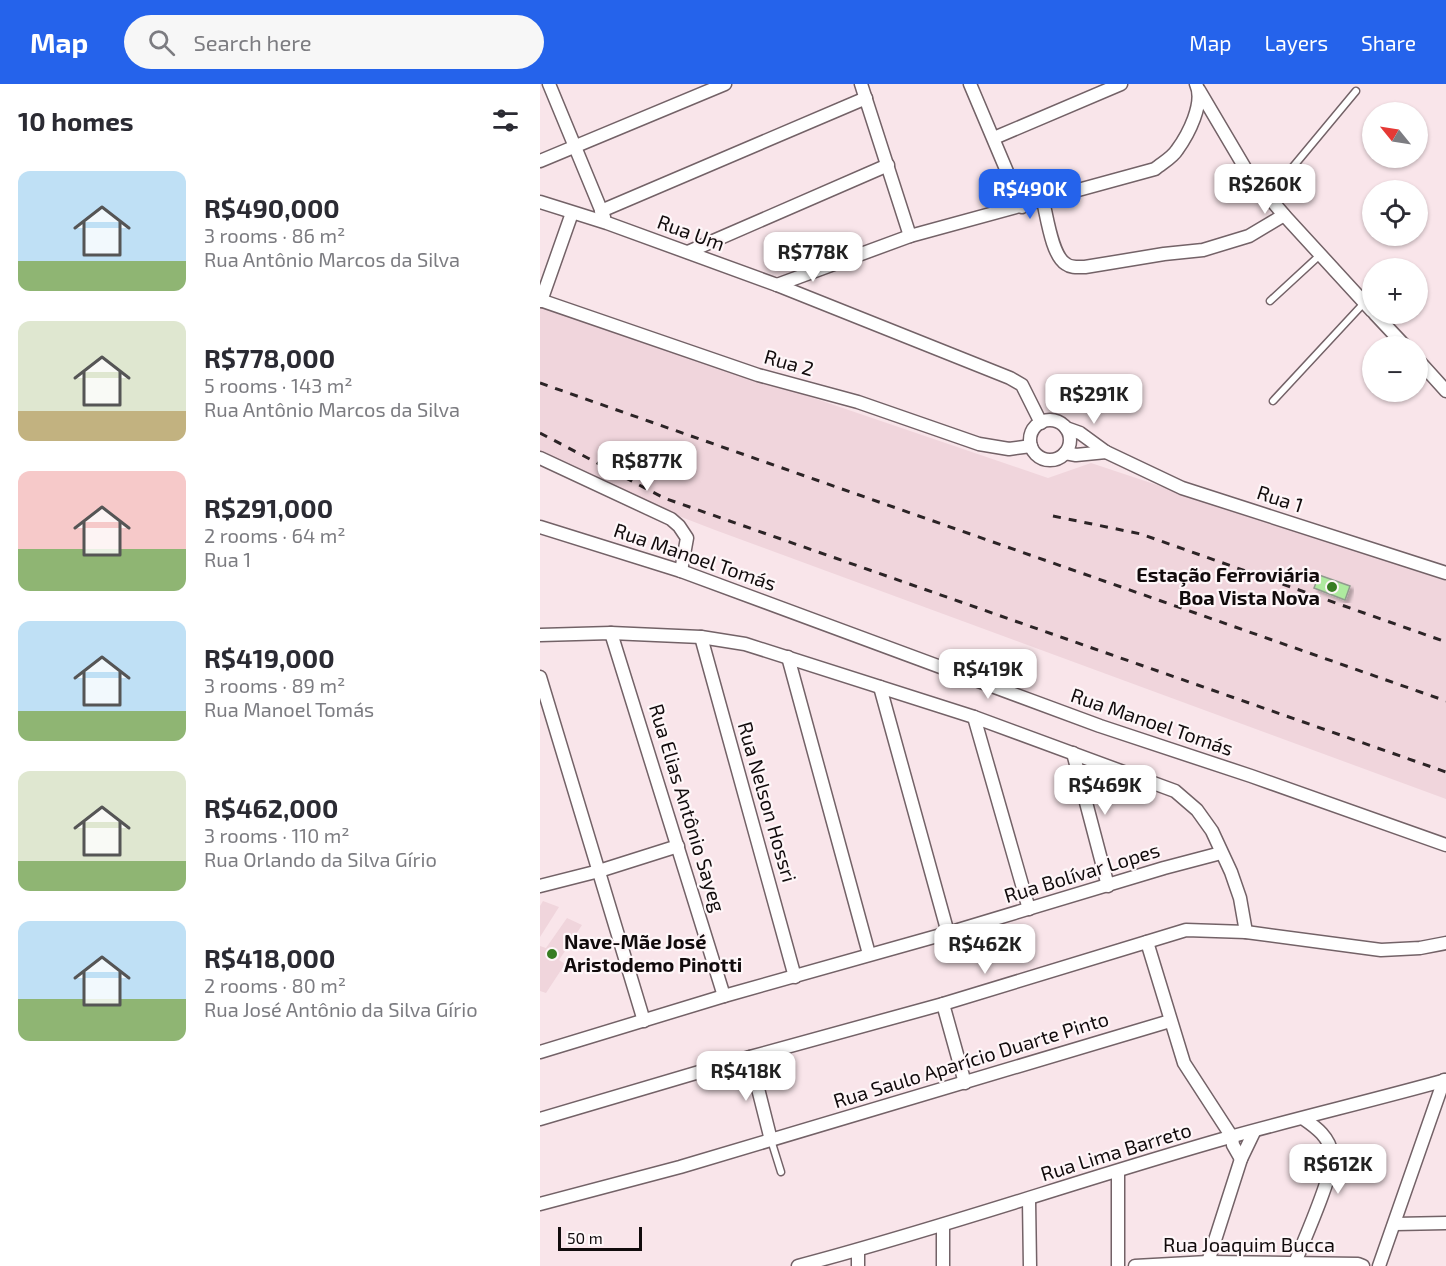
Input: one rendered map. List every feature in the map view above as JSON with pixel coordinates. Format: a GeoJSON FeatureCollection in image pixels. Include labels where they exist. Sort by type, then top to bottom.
{"type":"FeatureCollection","features":[{"type":"Feature","properties":{"kind":"street"},"geometry":{"type":"LineString","coordinates":[[549,84],[607,223]]}},
{"type":"Feature","properties":{"kind":"street"},"geometry":{"type":"LineString","coordinates":[[540,161],[724,84]]}},
{"type":"Feature","properties":{"kind":"street"},"geometry":{"type":"LineString","coordinates":[[861,84],[910,236]]}},
{"type":"Feature","properties":{"kind":"street"},"geometry":{"type":"LineString","coordinates":[[970,84],[1022,207]]}},
{"type":"Feature","properties":{"kind":"street"},"geometry":{"type":"LineString","coordinates":[[994,138],[1121,84]]}},
{"type":"Feature","properties":{"kind":"street"},"geometry":{"type":"LineString","coordinates":[[777,285],[910,236],[1155,169],[1176,152],[1184,137],[1197,107],[1197,86]]}},
{"type":"Feature","properties":{"kind":"street"},"geometry":{"type":"LineString","coordinates":[[1197,86],[1248,173],[1362,299]]}},
{"type":"Feature","properties":{"kind":"street"},"geometry":{"type":"LineString","coordinates":[[602,211],[866,98]]}},
{"type":"Feature","properties":{"kind":"street"},"geometry":{"type":"LineString","coordinates":[[688,252],[888,165]]}},
{"type":"Feature","properties":{"kind":"street"},"geometry":{"type":"LineString","coordinates":[[1043,201],[1057,256],[1072,267],[1203,250],[1249,236],[1284,215]]}},
{"type":"Feature","properties":{"kind":"street","name":"Rua Um"},"geometry":{"type":"LineString","coordinates":[[540,202],[607,223],[777,285],[1015,380],[1022,385],[1041,423]]}},
{"type":"Feature","properties":{"kind":"street"},"geometry":{"type":"LineString","coordinates":[[541,300],[572,213]]}},
{"type":"Feature","properties":{"kind":"street","name":"Rua 2"},"geometry":{"type":"LineString","coordinates":[[541,300],[759,375],[858,402],[979,444],[1009,449],[1031,446]]}},
{"type":"Feature","properties":{"kind":"street"},"geometry":{"type":"LineString","coordinates":[[1385,324],[1396,336]]}},
{"type":"Feature","properties":{"kind":"street"},"geometry":{"type":"LineString","coordinates":[[1428,371],[1446,391]]}},
{"type":"Feature","properties":{"kind":"street"},"geometry":{"type":"LineString","coordinates":[[1050,420],[1059,422],[1066,428],[1070,436],[1070,445],[1065,453],[1057,459],[1046,460],[1036,455],[1031,446],[1032,432],[1041,423],[1050,420]]}},
{"type":"Feature","properties":{"kind":"street","name":"Rua 1"},"geometry":{"type":"LineString","coordinates":[[1066,428],[1080,433],[1106,452],[1182,488],[1446,573]]}},
{"type":"Feature","properties":{"kind":"street"},"geometry":{"type":"LineString","coordinates":[[1065,453],[1076,455],[1106,452]]}},
{"type":"Feature","properties":{"kind":"street"},"geometry":{"type":"LineString","coordinates":[[540,458],[671,519],[680,526],[687,538],[681,571]]}},
{"type":"Feature","properties":{"kind":"street","name":"Rua Manoel Tomás"},"geometry":{"type":"LineString","coordinates":[[540,527],[681,571],[1100,726],[1251,776],[1446,845]]}},
{"type":"Feature","properties":{"kind":"street"},"geometry":{"type":"LineString","coordinates":[[540,635],[611,633],[734,641],[974,717],[1174,791],[1197,810],[1212,831],[1240,898],[1246,932]]}},
{"type":"Feature","properties":{"kind":"street","name":"Rua Elias Antônio Sayeg"},"geometry":{"type":"LineString","coordinates":[[611,633],[724,996]]}},
{"type":"Feature","properties":{"kind":"street","name":"Rua Nelson Hossri"},"geometry":{"type":"LineString","coordinates":[[700,637],[795,977]]}},
{"type":"Feature","properties":{"kind":"street"},"geometry":{"type":"LineString","coordinates":[[788,657],[869,954]]}},
{"type":"Feature","properties":{"kind":"street"},"geometry":{"type":"LineString","coordinates":[[540,676],[644,1021]]}},
{"type":"Feature","properties":{"kind":"street"},"geometry":{"type":"LineString","coordinates":[[880,687],[948,933]]}},
{"type":"Feature","properties":{"kind":"street"},"geometry":{"type":"LineString","coordinates":[[974,717],[1029,909]]}},
{"type":"Feature","properties":{"kind":"street"},"geometry":{"type":"LineString","coordinates":[[1073,753],[1108,886]]}},
{"type":"Feature","properties":{"kind":"street"},"geometry":{"type":"LineString","coordinates":[[540,886],[599,871],[678,846]]}},
{"type":"Feature","properties":{"kind":"street","name":"Rua Bolívar Lopes"},"geometry":{"type":"LineString","coordinates":[[540,1052],[724,996],[1221,853]]}},
{"type":"Feature","properties":{"kind":"street"},"geometry":{"type":"LineString","coordinates":[[540,1119],[750,1057],[943,1004],[1186,930],[1246,932],[1382,950],[1420,948],[1446,942]]}},
{"type":"Feature","properties":{"kind":"street"},"geometry":{"type":"LineString","coordinates":[[1147,942],[1184,1063],[1232,1137],[1233,1145],[1242,1159]]}},
{"type":"Feature","properties":{"kind":"street"},"geometry":{"type":"LineString","coordinates":[[943,1004],[965,1083]]}},
{"type":"Feature","properties":{"kind":"street","name":"Rua Saulo Aparício Duarte Pinto"},"geometry":{"type":"LineString","coordinates":[[540,1204],[680,1167],[1170,1021]]}},
{"type":"Feature","properties":{"kind":"street"},"geometry":{"type":"LineString","coordinates":[[750,1057],[771,1140]]}},
{"type":"Feature","properties":{"kind":"street"},"geometry":{"type":"LineString","coordinates":[[1379,1266],[1445,1080]]}},
{"type":"Feature","properties":{"kind":"street","name":"Rua Lima Barreto"},"geometry":{"type":"LineString","coordinates":[[798,1266],[1029,1200],[1232,1137],[1445,1080]]}},
{"type":"Feature","properties":{"kind":"street"},"geometry":{"type":"LineString","coordinates":[[1319,1114],[1319,1130]]}},
{"type":"Feature","properties":{"kind":"street"},"geometry":{"type":"LineString","coordinates":[[1295,1263],[1333,1162],[1329,1143],[1319,1130],[1304,1119]]}},
{"type":"Feature","properties":{"kind":"street"},"geometry":{"type":"LineString","coordinates":[[1208,1262],[1242,1159],[1254,1132]]}},
{"type":"Feature","properties":{"kind":"street"},"geometry":{"type":"LineString","coordinates":[[1118,1171],[1118,1266]]}},
{"type":"Feature","properties":{"kind":"street"},"geometry":{"type":"LineString","coordinates":[[1029,1200],[1030,1266]]}},
{"type":"Feature","properties":{"kind":"street"},"geometry":{"type":"LineString","coordinates":[[1395,1224],[1446,1223]]}},
{"type":"Feature","properties":{"kind":"street"},"geometry":{"type":"LineString","coordinates":[[943,1225],[943,1266]]}},
{"type":"Feature","properties":{"kind":"street"},"geometry":{"type":"LineString","coordinates":[[858,1250],[858,1266]]}},
{"type":"Feature","properties":{"kind":"street","name":"Rua Joaquim Bucca"},"geometry":{"type":"LineString","coordinates":[[1135,1266],[1208,1262],[1358,1264],[1363,1266]]}},
{"type":"Feature","properties":{"kind":"lane"},"geometry":{"type":"LineString","coordinates":[[1272,201],[1292,168],[1356,91]]}},
{"type":"Feature","properties":{"kind":"lane"},"geometry":{"type":"LineString","coordinates":[[1270,301],[1321,255]]}},
{"type":"Feature","properties":{"kind":"lane"},"geometry":{"type":"LineString","coordinates":[[1273,401],[1362,317]]}},
{"type":"Feature","properties":{"kind":"lane"},"geometry":{"type":"LineString","coordinates":[[771,1140],[781,1172]]}},
{"type":"Feature","properties":{"kind":"shaded area"},"geometry":{"type":"Polygon","coordinates":[[[540,305],[1048,478],[1091,463],[1446,581],[1446,799],[715,530],[645,503],[540,453],[540,305]]]}},
{"type":"Feature","properties":{"kind":"shaded area","name":"Nave-Mãe José Aristodemo Pinotti"},"geometry":{"type":"Polygon","coordinates":[[[543,901],[559,907],[540,937],[540,906],[543,901]]]}},
{"type":"Feature","properties":{"kind":"shaded area","name":"Nave-Mãe José Aristodemo Pinotti"},"geometry":{"type":"Polygon","coordinates":[[[567,918],[582,925],[559,960],[565,964],[546,993],[540,991],[540,946],[546,948],[567,918]]]}},
{"type":"Feature","properties":{"kind":"building","name":"Estação Ferroviária Boa Vista Nova"},"geometry":{"type":"Polygon","coordinates":[[[1319,575],[1350,586],[1345,600],[1314,588],[1319,575]]]}},
{"type":"Feature","properties":{"kind":"railway"},"geometry":{"type":"LineString","coordinates":[[540,383],[1446,701]]}},
{"type":"Feature","properties":{"kind":"railway"},"geometry":{"type":"LineString","coordinates":[[540,433],[664,498],[1446,772]]}},
{"type":"Feature","properties":{"kind":"railway"},"geometry":{"type":"LineString","coordinates":[[1053,516],[1141,534],[1446,642]]}},
{"type":"Feature","properties":{"kind":"place","name":"Estação Ferroviária Boa Vista Nova"},"geometry":{"type":"Point","coordinates":[1332,587]}},
{"type":"Feature","properties":{"kind":"place","name":"Nave-Mãe José Aristodemo Pinotti"},"geometry":{"type":"Point","coordinates":[552,954]}}]}
